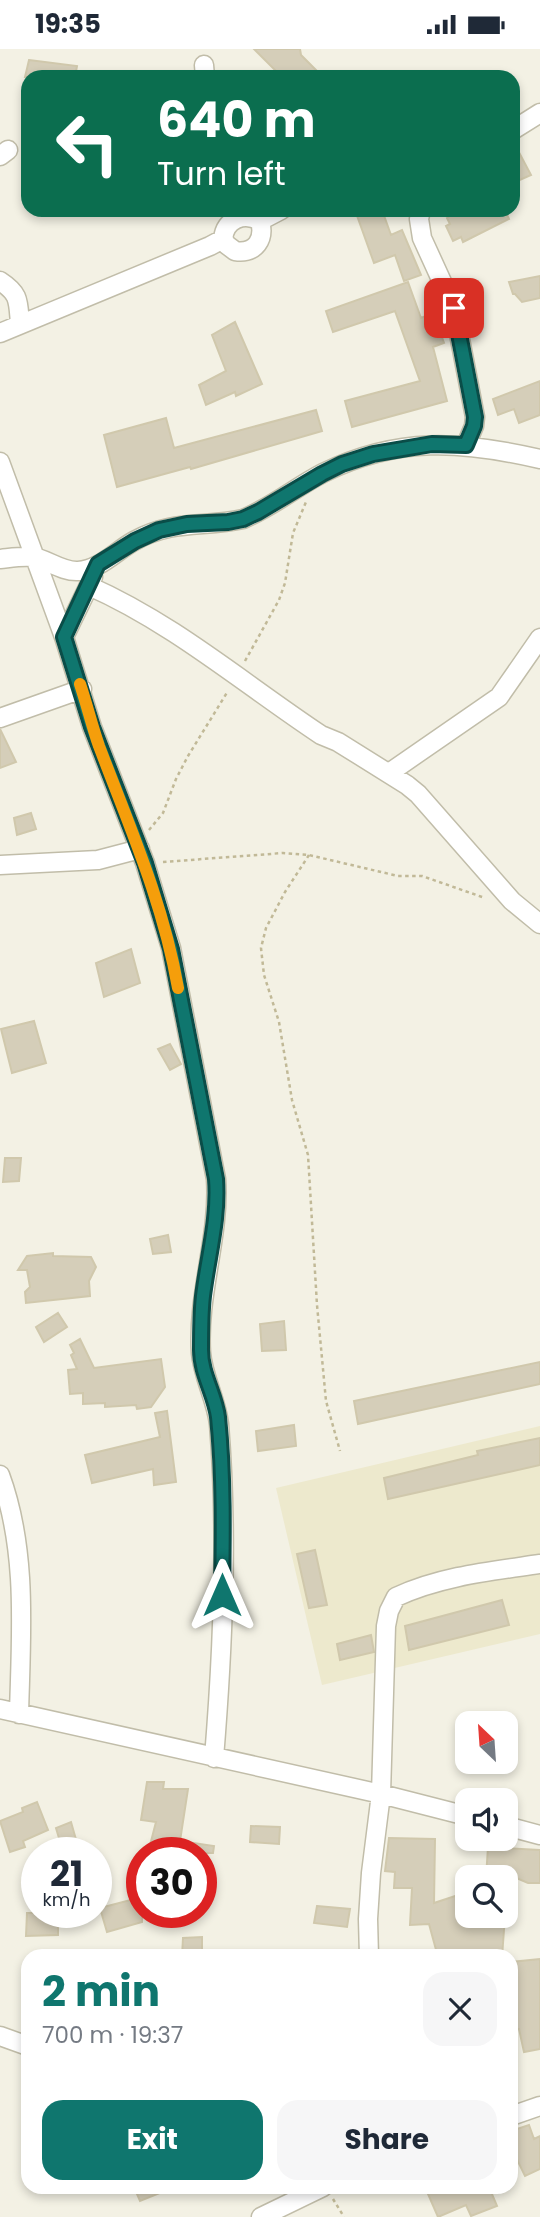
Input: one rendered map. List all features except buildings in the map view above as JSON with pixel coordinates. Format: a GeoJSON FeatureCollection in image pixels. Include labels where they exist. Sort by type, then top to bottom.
{"type":"FeatureCollection","features":[{"type":"Feature","properties":{"kind":"street"},"geometry":{"type":"LineString","coordinates":[[520,126],[540,113]]}},
{"type":"Feature","properties":{"kind":"street"},"geometry":{"type":"LineString","coordinates":[[229,217],[223,239],[230,249],[235,251],[250,250],[258,244],[262,238],[260,221]]}},
{"type":"Feature","properties":{"kind":"street"},"geometry":{"type":"LineString","coordinates":[[245,217],[260,221],[268,217]]}},
{"type":"Feature","properties":{"kind":"street"},"geometry":{"type":"LineString","coordinates":[[419,217],[422,238],[454,308],[475,417],[466,445]]}},
{"type":"Feature","properties":{"kind":"street"},"geometry":{"type":"LineString","coordinates":[[0,333],[223,239]]}},
{"type":"Feature","properties":{"kind":"street"},"geometry":{"type":"LineString","coordinates":[[0,281],[14,290],[18,300],[20,324]]}},
{"type":"Feature","properties":{"kind":"street"},"geometry":{"type":"LineString","coordinates":[[0,559],[35,557],[46,563],[77,571],[98,564],[159,530],[187,524],[243,519],[317,476],[373,454],[432,444],[466,445],[540,459]]}},
{"type":"Feature","properties":{"kind":"street"},"geometry":{"type":"LineString","coordinates":[[0,462],[64,637],[97,739],[141,851],[171,949],[216,1179],[217,1203],[203,1297],[201,1353],[217,1407],[223,1507],[221,1673],[214,1758]]}},
{"type":"Feature","properties":{"kind":"street"},"geometry":{"type":"LineString","coordinates":[[64,637],[98,564]]}},
{"type":"Feature","properties":{"kind":"street"},"geometry":{"type":"LineString","coordinates":[[89,586],[113,596],[198,647],[321,735],[338,742],[418,794],[512,901],[540,924]]}},
{"type":"Feature","properties":{"kind":"street"},"geometry":{"type":"LineString","coordinates":[[388,773],[499,697],[528,663],[540,638]]}},
{"type":"Feature","properties":{"kind":"street"},"geometry":{"type":"LineString","coordinates":[[0,718],[82,689]]}},
{"type":"Feature","properties":{"kind":"street"},"geometry":{"type":"LineString","coordinates":[[0,865],[98,860],[141,851]]}},
{"type":"Feature","properties":{"kind":"street"},"geometry":{"type":"LineString","coordinates":[[0,1475],[10,1503],[19,1562],[22,1620],[19,1714]]}},
{"type":"Feature","properties":{"kind":"street"},"geometry":{"type":"LineString","coordinates":[[369,1949],[371,1873],[381,1794],[386,1626],[396,1597],[472,1574],[540,1564]]}},
{"type":"Feature","properties":{"kind":"street"},"geometry":{"type":"LineString","coordinates":[[0,1710],[381,1794],[455,1813]]}},
{"type":"Feature","properties":{"kind":"street"},"geometry":{"type":"LineString","coordinates":[[518,1829],[540,1835]]}},
{"type":"Feature","properties":{"kind":"street"},"geometry":{"type":"LineString","coordinates":[[0,2036],[21,2044]]}},
{"type":"Feature","properties":{"kind":"street"},"geometry":{"type":"LineString","coordinates":[[518,2114],[540,2106]]}},
{"type":"Feature","properties":{"kind":"street"},"geometry":{"type":"LineString","coordinates":[[261,2217],[322,2194]]}},
{"type":"Feature","properties":{"kind":"path"},"geometry":{"type":"LineString","coordinates":[[317,476],[293,533],[285,583],[279,600],[188,756],[163,813],[150,830],[141,851],[309,855],[398,876],[422,876],[481,896],[512,901]]}},
{"type":"Feature","properties":{"kind":"path"},"geometry":{"type":"LineString","coordinates":[[309,855],[266,928],[261,948],[264,975],[279,1022],[292,1100],[308,1155],[326,1401],[340,1451]]}},
{"type":"Feature","properties":{"kind":"path"},"geometry":{"type":"LineString","coordinates":[[328,2194],[344,2217]]}},
{"type":"Feature","properties":{"kind":"shaded area"},"geometry":{"type":"Polygon","coordinates":[[[540,1426],[540,1634],[322,1685],[276,1488],[540,1426]]]}},
{"type":"Feature","properties":{"kind":"slow traffic"},"geometry":{"type":"LineString","coordinates":[[80,684],[92,727],[145,863],[171,949],[178,988]]}},
{"type":"Feature","properties":{"kind":"route"},"geometry":{"type":"LineString","coordinates":[[222,1595],[223,1507],[219,1426],[217,1407],[201,1353],[203,1297],[217,1203],[216,1179],[171,949],[145,863],[92,727],[64,637],[98,564],[135,541],[159,530],[187,524],[243,519],[322,474],[373,454],[432,444],[466,445],[475,417],[454,308]]}}]}
